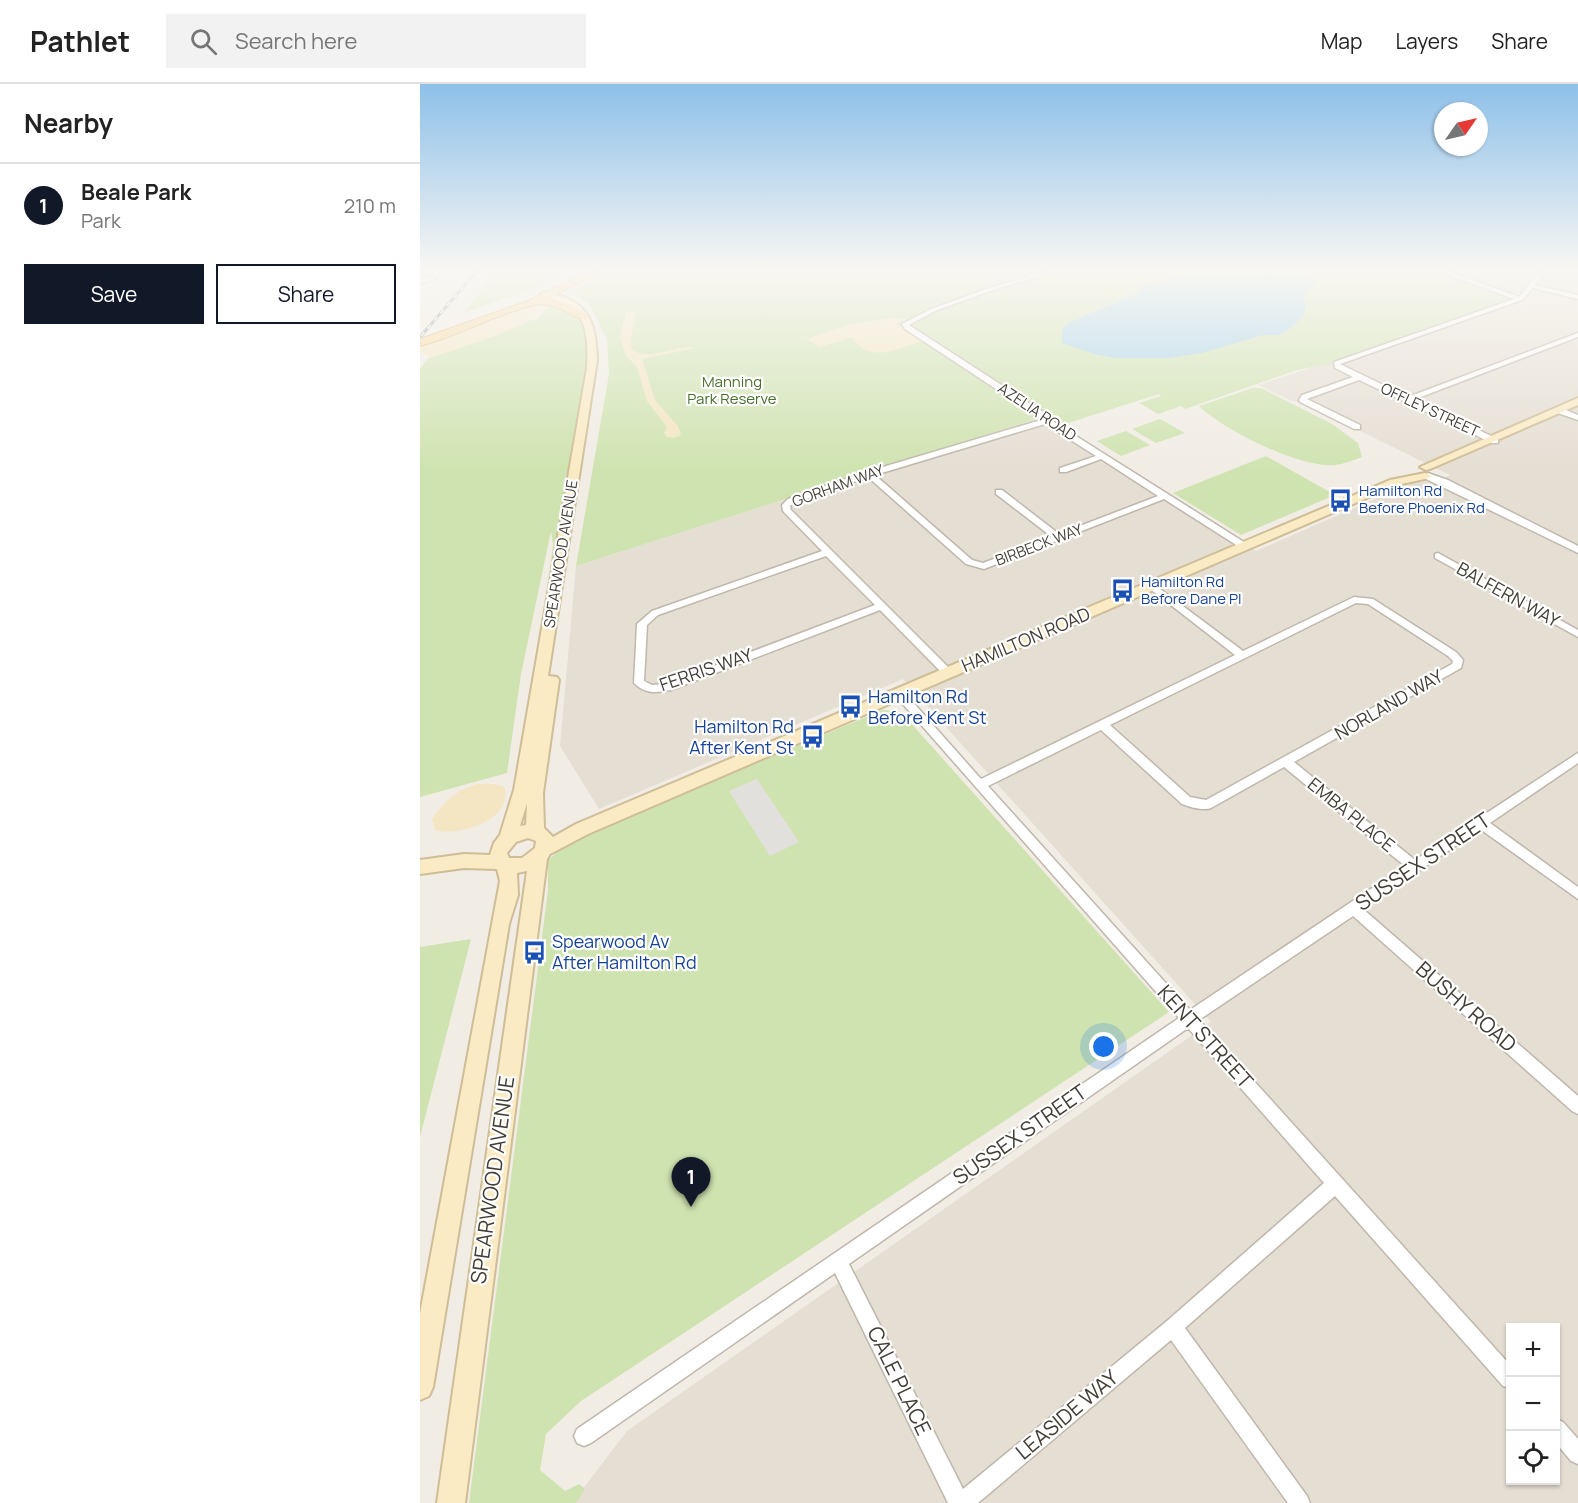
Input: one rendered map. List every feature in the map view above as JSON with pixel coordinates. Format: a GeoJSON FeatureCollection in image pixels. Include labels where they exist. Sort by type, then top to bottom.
{"type":"FeatureCollection","features":[{"type":"Feature","properties":{"kind":"main road"},"geometry":{"type":"LineString","coordinates":[[420,343],[435,337]]}},
{"type":"Feature","properties":{"kind":"main road","name":"SPEARWOOD AVENUE"},"geometry":{"type":"LineString","coordinates":[[420,1387],[500,924],[510,893],[511,881],[503,853],[522,790],[592,368],[590,337]]}},
{"type":"Feature","properties":{"kind":"main road","name":"SPEARWOOD AVENUE"},"geometry":{"type":"LineString","coordinates":[[451,1503],[540,843],[535,793],[601,368],[598,337]]}},
{"type":"Feature","properties":{"kind":"main road","name":"HAMILTON ROAD"},"geometry":{"type":"LineString","coordinates":[[540,843],[582,829],[1244,546],[1426,474],[1452,459],[1578,403]]}},
{"type":"Feature","properties":{"kind":"main road"},"geometry":{"type":"LineString","coordinates":[[420,867],[503,853],[521,832],[540,843],[518,866],[503,853]]}},
{"type":"Feature","properties":{"kind":"street","name":"AZELIA ROAD"},"geometry":{"type":"LineString","coordinates":[[921,337],[1015,397],[1046,421],[1244,546]]}},
{"type":"Feature","properties":{"kind":"street","name":"OFFLEY STREET"},"geometry":{"type":"LineString","coordinates":[[1410,337],[1336,363],[1336,367],[1493,440]]}},
{"type":"Feature","properties":{"kind":"street"},"geometry":{"type":"LineString","coordinates":[[1407,400],[1572,337]]}},
{"type":"Feature","properties":{"kind":"street"},"geometry":{"type":"LineString","coordinates":[[1357,427],[1303,400],[1305,397],[1358,378]]}},
{"type":"Feature","properties":{"kind":"street"},"geometry":{"type":"LineString","coordinates":[[1560,411],[1578,418]]}},
{"type":"Feature","properties":{"kind":"street","name":"GORHAM WAY"},"geometry":{"type":"LineString","coordinates":[[948,673],[787,511],[786,505],[791,501],[869,474],[1046,421]]}},
{"type":"Feature","properties":{"kind":"street"},"geometry":{"type":"LineString","coordinates":[[1063,470],[1103,456]]}},
{"type":"Feature","properties":{"kind":"street","name":"BIRBECK WAY"},"geometry":{"type":"LineString","coordinates":[[869,474],[969,562],[984,566],[1165,496]]}},
{"type":"Feature","properties":{"kind":"street"},"geometry":{"type":"LineString","coordinates":[[1426,474],[1578,550]]}},
{"type":"Feature","properties":{"kind":"street"},"geometry":{"type":"LineString","coordinates":[[999,492],[1058,537]]}},
{"type":"Feature","properties":{"kind":"street","name":"FERRIS WAY"},"geometry":{"type":"LineString","coordinates":[[828,552],[655,613],[642,624],[639,683],[650,689],[667,687],[882,606]]}},
{"type":"Feature","properties":{"kind":"street","name":"BALFERN WAY"},"geometry":{"type":"LineString","coordinates":[[1438,556],[1578,634]]}},
{"type":"Feature","properties":{"kind":"street"},"geometry":{"type":"LineString","coordinates":[[1152,586],[1242,656]]}},
{"type":"Feature","properties":{"kind":"street","name":"NORLAND WAY"},"geometry":{"type":"LineString","coordinates":[[979,785],[1102,724],[1242,656],[1353,600],[1370,601],[1458,660],[1457,666],[1207,806],[1186,801],[1102,724]]}},
{"type":"Feature","properties":{"kind":"street","name":"KENT STREET"},"geometry":{"type":"LineString","coordinates":[[899,694],[1508,1377]]}},
{"type":"Feature","properties":{"kind":"street","name":"SUSSEX STREET"},"geometry":{"type":"LineString","coordinates":[[584,1436],[1189,1019],[1578,757]]}},
{"type":"Feature","properties":{"kind":"street","name":"EMBA PLACE"},"geometry":{"type":"LineString","coordinates":[[1287,763],[1415,867]]}},
{"type":"Feature","properties":{"kind":"street"},"geometry":{"type":"LineString","coordinates":[[1481,823],[1578,894]]}},
{"type":"Feature","properties":{"kind":"street","name":"BUSHY ROAD"},"geometry":{"type":"LineString","coordinates":[[1354,909],[1578,1106]]}},
{"type":"Feature","properties":{"kind":"street","name":"LEASIDE WAY"},"geometry":{"type":"LineString","coordinates":[[961,1503],[1173,1327],[1336,1184]]}},
{"type":"Feature","properties":{"kind":"street","name":"CALE PLACE"},"geometry":{"type":"LineString","coordinates":[[838,1260],[961,1503]]}},
{"type":"Feature","properties":{"kind":"street"},"geometry":{"type":"LineString","coordinates":[[1173,1327],[1299,1503]]}},
{"type":"Feature","properties":{"kind":"street"},"geometry":{"type":"LineString","coordinates":[[1558,1431],[1578,1454]]}},
{"type":"Feature","properties":{"kind":"shaded area"},"geometry":{"type":"Polygon","coordinates":[[[1407,337],[1578,337],[1578,1503],[572,1503],[627,1431],[1211,1022],[903,679],[599,809],[560,746],[576,566],[1033,420],[1054,420],[1256,551],[1407,485],[1424,481],[1432,483],[1450,475],[1301,402],[1292,401],[1258,385],[1328,364],[1407,337]]]}},
{"type":"Feature","properties":{"kind":"shaded area"},"geometry":{"type":"Polygon","coordinates":[[[757,779],[799,842],[770,856],[729,791],[757,779]]]}},
{"type":"Feature","properties":{"kind":"green space"},"geometry":{"type":"Polygon","coordinates":[[[585,337],[589,366],[539,652],[553,545],[551,531],[521,674],[507,773],[420,797],[420,369],[427,359],[484,339],[585,337]]]}},
{"type":"Feature","properties":{"kind":"green space","name":"Manning Park Reserve"},"geometry":{"type":"Polygon","coordinates":[[[606,337],[1407,337],[1328,364],[1297,370],[1185,409],[1181,406],[1158,414],[1139,403],[1161,396],[1159,394],[1062,425],[1054,420],[1033,420],[576,566],[609,374],[606,337]]]}},
{"type":"Feature","properties":{"kind":"green space"},"geometry":{"type":"Polygon","coordinates":[[[1253,388],[1261,388],[1332,424],[1358,443],[1362,457],[1335,465],[1303,461],[1244,436],[1210,416],[1199,406],[1253,388]]]}},
{"type":"Feature","properties":{"kind":"green space"},"geometry":{"type":"Polygon","coordinates":[[[1160,419],[1185,433],[1156,443],[1132,429],[1160,419]]]}},
{"type":"Feature","properties":{"kind":"green space"},"geometry":{"type":"Polygon","coordinates":[[[1126,431],[1150,445],[1121,456],[1097,441],[1126,431]]]}},
{"type":"Feature","properties":{"kind":"green space"},"geometry":{"type":"Polygon","coordinates":[[[1266,456],[1335,495],[1241,535],[1173,493],[1266,456]]]}},
{"type":"Feature","properties":{"kind":"green space"},"geometry":{"type":"Polygon","coordinates":[[[883,710],[901,712],[1169,1012],[581,1401],[546,1434],[540,1470],[565,1491],[579,1484],[585,1489],[576,1503],[469,1503],[548,890],[548,860],[572,839],[883,710]]]}},
{"type":"Feature","properties":{"kind":"green space"},"geometry":{"type":"Polygon","coordinates":[[[471,939],[420,1137],[420,947],[471,939]]]}},
{"type":"Feature","properties":{"kind":"sand"},"geometry":{"type":"Polygon","coordinates":[[[442,337],[492,337],[427,359],[429,355],[420,353],[420,345],[442,337]]]}},
{"type":"Feature","properties":{"kind":"sand"},"geometry":{"type":"Polygon","coordinates":[[[620,337],[631,337],[631,349],[638,353],[654,354],[680,348],[696,348],[642,359],[655,400],[678,426],[681,435],[674,438],[667,437],[664,433],[667,427],[647,401],[637,367],[627,357],[620,337]]]}},
{"type":"Feature","properties":{"kind":"sand"},"geometry":{"type":"Polygon","coordinates":[[[811,337],[851,337],[820,347],[806,339],[811,337]]]}},
{"type":"Feature","properties":{"kind":"sand"},"geometry":{"type":"Polygon","coordinates":[[[852,337],[917,337],[923,341],[884,352],[867,350],[852,337]]]}},
{"type":"Feature","properties":{"kind":"sand"},"geometry":{"type":"Polygon","coordinates":[[[477,784],[495,784],[504,787],[505,798],[502,808],[483,823],[470,828],[445,832],[435,830],[432,819],[441,807],[457,793],[477,784]]]}},
{"type":"Feature","properties":{"kind":"water"},"geometry":{"type":"Polygon","coordinates":[[[1062,337],[1255,337],[1202,353],[1170,358],[1114,358],[1062,343],[1062,337]]]}},
{"type":"Feature","properties":{"kind":"place","name":"Hamilton Rd Before Phoenix Rd"},"geometry":{"type":"Point","coordinates":[1341,500]}},
{"type":"Feature","properties":{"kind":"place","name":"Hamilton Rd Before Dane Pl"},"geometry":{"type":"Point","coordinates":[1123,591]}},
{"type":"Feature","properties":{"kind":"place","name":"Hamilton Rd Before Kent St"},"geometry":{"type":"Point","coordinates":[850,707]}},
{"type":"Feature","properties":{"kind":"place","name":"Hamilton Rd After Kent St"},"geometry":{"type":"Point","coordinates":[812,737]}},
{"type":"Feature","properties":{"kind":"place","name":"Spearwood Av After Hamilton Rd"},"geometry":{"type":"Point","coordinates":[534,952]}},
{"type":"Feature","properties":{"kind":"place","name":"Beale Park"},"geometry":{"type":"Point","coordinates":[691,1207]}}]}
